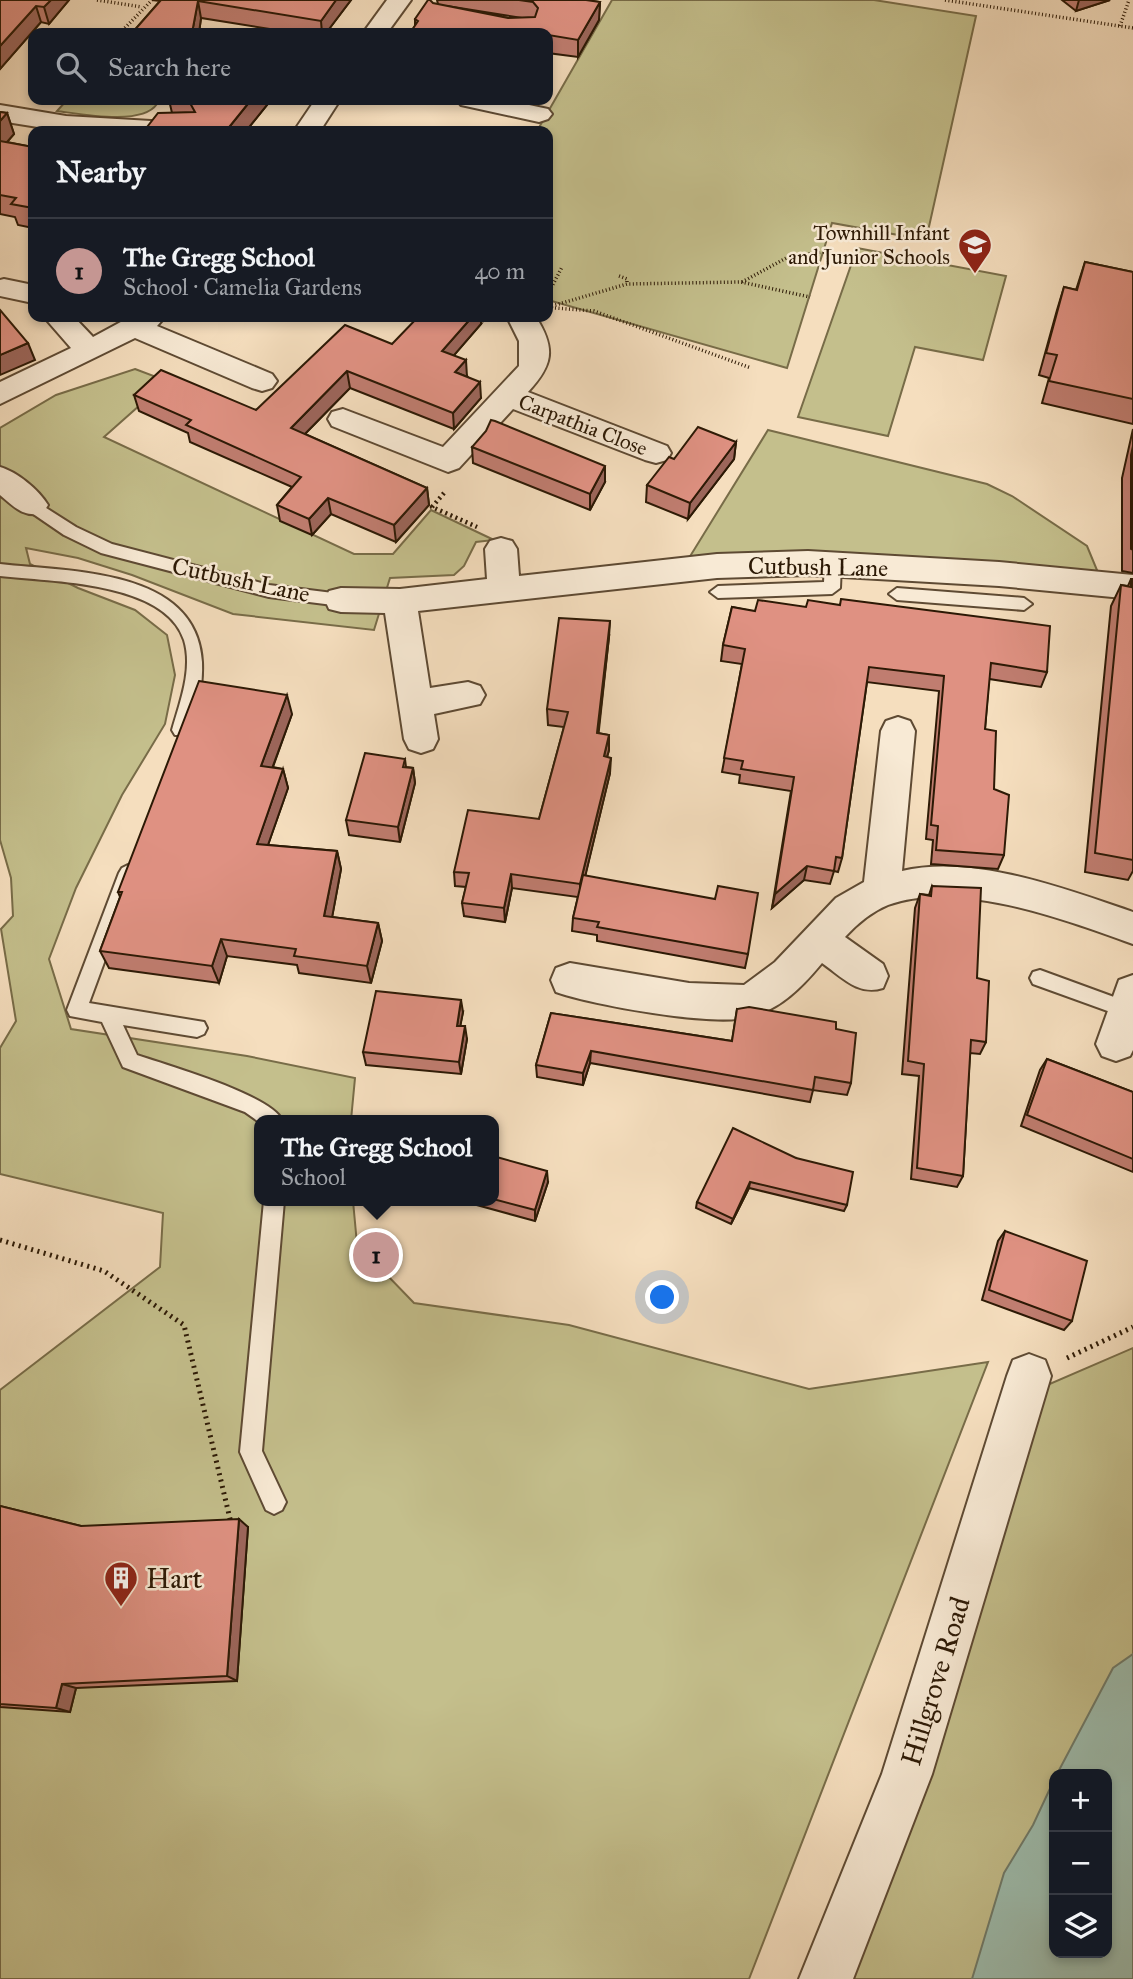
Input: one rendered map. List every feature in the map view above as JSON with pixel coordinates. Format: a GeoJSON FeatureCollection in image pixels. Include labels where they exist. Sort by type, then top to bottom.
{"type":"FeatureCollection","features":[{"type":"Feature","properties":{"kind":"street"},"geometry":{"type":"LineString","coordinates":[[379,28],[399,0]]}},
{"type":"Feature","properties":{"kind":"street"},"geometry":{"type":"LineString","coordinates":[[310,126],[324,105]]}},
{"type":"Feature","properties":{"kind":"street"},"geometry":{"type":"LineString","coordinates":[[498,105],[539,114]]}},
{"type":"Feature","properties":{"kind":"street"},"geometry":{"type":"LineString","coordinates":[[0,113],[44,121],[148,124]]}},
{"type":"Feature","properties":{"kind":"street"},"geometry":{"type":"LineString","coordinates":[[4,288],[28,293]]}},
{"type":"Feature","properties":{"kind":"street"},"geometry":{"type":"LineString","coordinates":[[63,322],[90,351]]}},
{"type":"Feature","properties":{"kind":"street"},"geometry":{"type":"LineString","coordinates":[[0,394],[143,322],[262,381]]}},
{"type":"Feature","properties":{"kind":"street","name":"Carpathia Close"},"geometry":{"type":"LineString","coordinates":[[448,461],[533,369],[537,349],[531,329],[526,322]]}},
{"type":"Feature","properties":{"kind":"street","name":"Carpathia Close"},"geometry":{"type":"LineString","coordinates":[[509,396],[656,453]]}},
{"type":"Feature","properties":{"kind":"street"},"geometry":{"type":"LineString","coordinates":[[343,419],[448,461]]}},
{"type":"Feature","properties":{"kind":"street","name":"Cutbush Lane"},"geometry":{"type":"LineString","coordinates":[[0,478],[32,505]]}},
{"type":"Feature","properties":{"kind":"street"},"geometry":{"type":"LineString","coordinates":[[500,549],[504,587]]}},
{"type":"Feature","properties":{"kind":"street","name":"Cutbush Lane"},"geometry":{"type":"LineString","coordinates":[[341,600],[400,601],[504,587],[717,566],[834,565],[943,584],[1133,587]]}},
{"type":"Feature","properties":{"kind":"street"},"geometry":{"type":"LineString","coordinates":[[400,601],[421,739]]}},
{"type":"Feature","properties":{"kind":"street"},"geometry":{"type":"LineString","coordinates":[[415,704],[468,695]]}},
{"type":"Feature","properties":{"kind":"street"},"geometry":{"type":"LineString","coordinates":[[882,888],[898,732]]}},
{"type":"Feature","properties":{"kind":"street"},"geometry":{"type":"LineString","coordinates":[[570,980],[719,1003],[746,1002],[766,993],[849,908],[882,888],[913,883],[986,887],[1048,898],[1133,928]]}},
{"type":"Feature","properties":{"kind":"street"},"geometry":{"type":"LineString","coordinates":[[819,939],[869,976]]}},
{"type":"Feature","properties":{"kind":"street","name":"Hillgrove Road"},"geometry":{"type":"LineString","coordinates":[[825,1979],[907,1774],[1028,1376]]}},
{"type":"Feature","properties":{"kind":"lane","name":"Cutbush Lane"},"geometry":{"type":"LineString","coordinates":[[32,505],[70,531],[107,549],[269,591],[341,600]]}},
{"type":"Feature","properties":{"kind":"lane"},"geometry":{"type":"LineString","coordinates":[[718,592],[832,588],[834,565]]}},
{"type":"Feature","properties":{"kind":"lane"},"geometry":{"type":"LineString","coordinates":[[0,570],[131,587],[170,604],[189,629],[196,665],[189,707],[175,745]]}},
{"type":"Feature","properties":{"kind":"lane"},"geometry":{"type":"LineString","coordinates":[[897,594],[943,584],[1024,604]]}},
{"type":"Feature","properties":{"kind":"lane"},"geometry":{"type":"LineString","coordinates":[[133,858],[76,1010],[197,1028]]}},
{"type":"Feature","properties":{"kind":"lane"},"geometry":{"type":"LineString","coordinates":[[1040,978],[1128,1010]]}},
{"type":"Feature","properties":{"kind":"lane"},"geometry":{"type":"LineString","coordinates":[[108,1015],[130,1061],[252,1105],[265,1115]]}},
{"type":"Feature","properties":{"kind":"lane"},"geometry":{"type":"LineString","coordinates":[[274,1206],[251,1452],[274,1502]]}},
{"type":"Feature","properties":{"kind":"path"},"geometry":{"type":"LineString","coordinates":[[97,0],[143,7]]}},
{"type":"Feature","properties":{"kind":"path"},"geometry":{"type":"LineString","coordinates":[[124,28],[152,0]]}},
{"type":"Feature","properties":{"kind":"path"},"geometry":{"type":"LineString","coordinates":[[945,0],[1133,28]]}},
{"type":"Feature","properties":{"kind":"path"},"geometry":{"type":"LineString","coordinates":[[995,0],[1000,8]]}},
{"type":"Feature","properties":{"kind":"path"},"geometry":{"type":"LineString","coordinates":[[1120,26],[1129,0]]}},
{"type":"Feature","properties":{"kind":"path"},"geometry":{"type":"LineString","coordinates":[[741,282],[783,256],[807,251],[824,252]]}},
{"type":"Feature","properties":{"kind":"path"},"geometry":{"type":"LineString","coordinates":[[553,284],[562,267]]}},
{"type":"Feature","properties":{"kind":"path"},"geometry":{"type":"LineString","coordinates":[[619,276],[627,279],[627,284]]}},
{"type":"Feature","properties":{"kind":"path"},"geometry":{"type":"LineString","coordinates":[[553,306],[627,284],[741,282],[810,297]]}},
{"type":"Feature","properties":{"kind":"path"},"geometry":{"type":"LineString","coordinates":[[553,307],[594,311],[751,368]]}},
{"type":"Feature","properties":{"kind":"path"},"geometry":{"type":"LineString","coordinates":[[448,461],[464,468],[432,507],[499,536],[500,549]]}},
{"type":"Feature","properties":{"kind":"path"},"geometry":{"type":"LineString","coordinates":[[0,1240],[104,1271],[184,1325],[232,1528]]}},
{"type":"Feature","properties":{"kind":"path"},"geometry":{"type":"LineString","coordinates":[[1028,1376],[1133,1326]]}},
{"type":"Feature","properties":{"kind":"shaded area"},"geometry":{"type":"Polygon","coordinates":[[[612,0],[874,0],[976,16],[926,240],[832,223],[787,368],[553,301],[553,126],[540,126],[612,0]]]}},
{"type":"Feature","properties":{"kind":"shaded area"},"geometry":{"type":"Polygon","coordinates":[[[62,105],[156,105],[149,111],[125,117],[57,111],[62,105]]]}},
{"type":"Feature","properties":{"kind":"shaded area"},"geometry":{"type":"Polygon","coordinates":[[[857,248],[1006,276],[983,360],[915,347],[888,436],[798,417],[857,248]]]}},
{"type":"Feature","properties":{"kind":"shaded area"},"geometry":{"type":"Polygon","coordinates":[[[135,369],[167,381],[104,437],[354,554],[393,554],[431,510],[494,540],[476,542],[464,566],[454,575],[390,578],[374,630],[233,614],[132,575],[78,558],[26,548],[30,564],[78,588],[135,610],[167,635],[175,675],[165,724],[122,795],[76,888],[49,959],[71,1029],[247,1056],[355,1078],[351,1115],[254,1115],[254,1206],[353,1206],[357,1244],[414,1303],[569,1325],[809,1389],[988,1362],[749,1979],[0,1979],[0,1390],[160,1267],[163,1213],[0,1174],[0,1048],[16,1021],[1,929],[13,916],[11,878],[0,840],[0,428],[56,395],[135,369]]]}},
{"type":"Feature","properties":{"kind":"shaded area"},"geometry":{"type":"Polygon","coordinates":[[[768,430],[987,484],[1012,496],[1087,546],[1099,575],[689,558],[768,430]]]}},
{"type":"Feature","properties":{"kind":"shaded area"},"geometry":{"type":"Polygon","coordinates":[[[1133,1348],[1133,1979],[848,1979],[1038,1389],[1133,1348]]]}},
{"type":"Feature","properties":{"kind":"shaded area"},"geometry":{"type":"Polygon","coordinates":[[[1133,1654],[1133,1979],[972,1979],[1004,1873],[1033,1825],[1049,1791],[1049,1958],[1112,1958],[1112,1769],[1060,1769],[1113,1668],[1133,1654]]]}},
{"type":"Feature","properties":{"kind":"building"},"geometry":{"type":"Polygon","coordinates":[[[0,0],[51,0],[44,7],[36,6],[0,46],[0,0]]]}},
{"type":"Feature","properties":{"kind":"building"},"geometry":{"type":"Polygon","coordinates":[[[161,0],[336,0],[321,21],[198,1],[193,28],[136,28],[161,0]]]}},
{"type":"Feature","properties":{"kind":"building"},"geometry":{"type":"Polygon","coordinates":[[[428,0],[508,18],[535,17],[538,8],[533,2],[519,0],[600,2],[578,40],[553,36],[553,28],[413,28],[418,21],[415,19],[428,0]]]}},
{"type":"Feature","properties":{"kind":"building"},"geometry":{"type":"Polygon","coordinates":[[[191,105],[247,105],[230,126],[148,126],[158,113],[195,112],[191,105]]]}},
{"type":"Feature","properties":{"kind":"building"},"geometry":{"type":"Polygon","coordinates":[[[0,112],[7,113],[0,121],[0,112]]]}},
{"type":"Feature","properties":{"kind":"building"},"geometry":{"type":"Polygon","coordinates":[[[0,141],[28,146],[28,207],[11,204],[16,198],[0,195],[0,141]]]}},
{"type":"Feature","properties":{"kind":"building"},"geometry":{"type":"Polygon","coordinates":[[[1085,262],[1133,272],[1133,399],[1049,381],[1057,355],[1046,353],[1064,287],[1077,290],[1085,262]]]}},
{"type":"Feature","properties":{"kind":"building"},"geometry":{"type":"Polygon","coordinates":[[[0,310],[28,343],[0,355],[0,310]]]}},
{"type":"Feature","properties":{"kind":"building"},"geometry":{"type":"Polygon","coordinates":[[[413,322],[468,322],[442,351],[466,360],[455,372],[480,382],[453,413],[347,371],[291,428],[427,488],[394,525],[328,498],[309,519],[277,505],[301,477],[186,425],[191,420],[134,395],[161,370],[256,410],[345,325],[392,344],[413,322]]]}},
{"type":"Feature","properties":{"kind":"building"},"geometry":{"type":"Polygon","coordinates":[[[491,420],[605,466],[590,494],[472,447],[486,431],[491,420]]]}},
{"type":"Feature","properties":{"kind":"building"},"geometry":{"type":"Polygon","coordinates":[[[698,427],[736,442],[690,503],[647,485],[669,457],[674,459],[698,427]]]}},
{"type":"Feature","properties":{"kind":"building"},"geometry":{"type":"Polygon","coordinates":[[[1133,446],[1133,550],[1131,455],[1133,446]]]}},
{"type":"Feature","properties":{"kind":"building"},"geometry":{"type":"Polygon","coordinates":[[[1131,579],[1133,860],[1095,853],[1121,585],[1131,587],[1131,579]]]}},
{"type":"Feature","properties":{"kind":"building"},"geometry":{"type":"Polygon","coordinates":[[[841,599],[1050,626],[1047,672],[991,663],[985,729],[996,731],[994,789],[1009,795],[1004,855],[936,850],[938,826],[931,825],[944,676],[869,667],[842,858],[836,857],[834,871],[807,866],[775,894],[794,777],[741,769],[743,761],[724,758],[745,649],[723,645],[732,607],[755,611],[758,600],[806,607],[808,600],[840,605],[841,599]]]}},
{"type":"Feature","properties":{"kind":"building"},"geometry":{"type":"Polygon","coordinates":[[[559,618],[610,621],[597,733],[609,735],[604,756],[611,758],[580,884],[511,874],[504,908],[462,903],[469,873],[454,872],[468,810],[539,819],[568,712],[547,709],[559,618]]]}},
{"type":"Feature","properties":{"kind":"building"},"geometry":{"type":"Polygon","coordinates":[[[199,681],[287,695],[261,766],[283,769],[257,844],[337,851],[324,916],[378,923],[367,966],[294,956],[296,949],[221,939],[212,966],[100,951],[122,892],[118,892],[199,681]]]}},
{"type":"Feature","properties":{"kind":"building"},"geometry":{"type":"Polygon","coordinates":[[[365,753],[405,759],[403,767],[413,768],[398,827],[346,820],[365,753]]]}},
{"type":"Feature","properties":{"kind":"building"},"geometry":{"type":"Polygon","coordinates":[[[583,875],[715,899],[718,886],[758,893],[748,954],[597,927],[599,922],[573,918],[583,875]]]}},
{"type":"Feature","properties":{"kind":"building"},"geometry":{"type":"Polygon","coordinates":[[[932,886],[981,888],[977,978],[989,981],[986,1042],[971,1040],[963,1176],[917,1168],[924,1064],[908,1061],[920,894],[931,896],[932,886]]]}},
{"type":"Feature","properties":{"kind":"building"},"geometry":{"type":"Polygon","coordinates":[[[376,991],[461,1000],[457,1026],[465,1026],[459,1062],[363,1052],[376,991]]]}},
{"type":"Feature","properties":{"kind":"building"},"geometry":{"type":"Polygon","coordinates":[[[749,1007],[836,1022],[836,1029],[856,1033],[851,1083],[815,1077],[813,1090],[591,1051],[583,1073],[536,1065],[551,1013],[732,1041],[737,1009],[749,1007]]]}},
{"type":"Feature","properties":{"kind":"building"},"geometry":{"type":"Polygon","coordinates":[[[1047,1059],[1133,1092],[1133,1159],[1027,1115],[1047,1059]]]}},
{"type":"Feature","properties":{"kind":"building"},"geometry":{"type":"Polygon","coordinates":[[[733,1128],[796,1158],[853,1172],[847,1205],[750,1182],[733,1219],[697,1202],[733,1128]]]}},
{"type":"Feature","properties":{"kind":"building"},"geometry":{"type":"Polygon","coordinates":[[[499,1158],[547,1171],[535,1210],[499,1201],[499,1158]]]}},
{"type":"Feature","properties":{"kind":"building"},"geometry":{"type":"Polygon","coordinates":[[[1005,1231],[1087,1261],[1072,1321],[989,1290],[1005,1231]]]}},
{"type":"Feature","properties":{"kind":"building","name":"Hart"},"geometry":{"type":"Polygon","coordinates":[[[0,1506],[81,1526],[239,1519],[227,1676],[62,1684],[56,1708],[0,1704],[0,1506]]]}},
{"type":"Feature","properties":{"kind":"place","name":"Townhill Infant and Junior Schools"},"geometry":{"type":"Point","coordinates":[975,275]}},
{"type":"Feature","properties":{"kind":"place","name":"The Gregg School"},"geometry":{"type":"Point","coordinates":[376,1255]}},
{"type":"Feature","properties":{"kind":"place","name":"Hart"},"geometry":{"type":"Point","coordinates":[121,1608]}}]}
